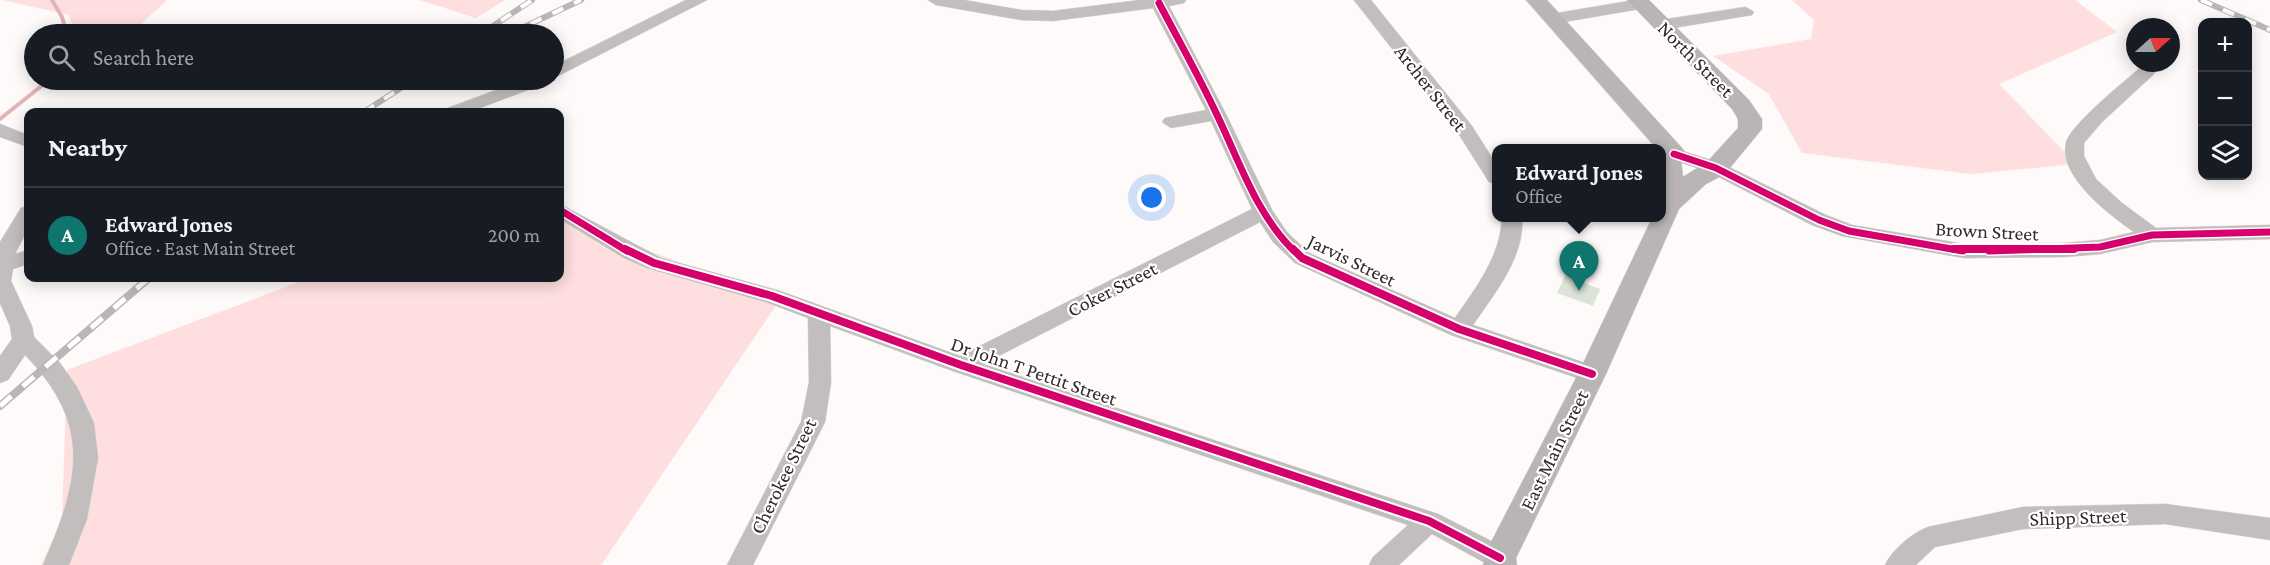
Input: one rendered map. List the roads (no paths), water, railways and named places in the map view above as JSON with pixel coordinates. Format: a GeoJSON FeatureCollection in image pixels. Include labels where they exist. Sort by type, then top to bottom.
{"type":"FeatureCollection","features":[{"type":"Feature","properties":{"kind":"main road"},"geometry":{"type":"LineString","coordinates":[[1536,0],[1665,144]]}},
{"type":"Feature","properties":{"kind":"main road","name":"North Street"},"geometry":{"type":"LineString","coordinates":[[1638,2],[1741,105],[1750,122]]}},
{"type":"Feature","properties":{"kind":"main road","name":"East Main Street"},"geometry":{"type":"LineString","coordinates":[[1666,211],[1669,204],[1697,178],[1716,168],[1745,136],[1750,129],[1750,122]]}},
{"type":"Feature","properties":{"kind":"main road"},"geometry":{"type":"LineString","coordinates":[[1666,145],[1674,154]]}},
{"type":"Feature","properties":{"kind":"main road","name":"East Main Street"},"geometry":{"type":"LineString","coordinates":[[1669,204],[1669,156],[1674,154]]}},
{"type":"Feature","properties":{"kind":"main road","name":"East Main Street"},"geometry":{"type":"LineString","coordinates":[[1500,562],[1592,374],[1661,222]]}},
{"type":"Feature","properties":{"kind":"street"},"geometry":{"type":"LineString","coordinates":[[564,68],[699,0]]}},
{"type":"Feature","properties":{"kind":"street"},"geometry":{"type":"LineString","coordinates":[[936,0],[1021,15],[1053,16],[1155,2]]}},
{"type":"Feature","properties":{"kind":"street","name":"Archer Street"},"geometry":{"type":"LineString","coordinates":[[1362,0],[1465,130],[1492,170]]}},
{"type":"Feature","properties":{"kind":"street","name":"Jarvis Street"},"geometry":{"type":"LineString","coordinates":[[1155,2],[1217,114],[1263,212],[1280,237],[1302,258],[1459,329],[1592,374]]}},
{"type":"Feature","properties":{"kind":"street"},"geometry":{"type":"LineString","coordinates":[[1552,19],[1638,2]]}},
{"type":"Feature","properties":{"kind":"street"},"geometry":{"type":"LineString","coordinates":[[1661,25],[1746,12]]}},
{"type":"Feature","properties":{"kind":"street"},"geometry":{"type":"LineString","coordinates":[[2146,72],[2084,130],[2075,141],[2075,154],[2080,170],[2114,208],[2152,235]]}},
{"type":"Feature","properties":{"kind":"street"},"geometry":{"type":"LineString","coordinates":[[464,108],[512,90]]}},
{"type":"Feature","properties":{"kind":"street"},"geometry":{"type":"LineString","coordinates":[[1171,122],[1217,114]]}},
{"type":"Feature","properties":{"kind":"street"},"geometry":{"type":"LineString","coordinates":[[1674,154],[1716,168]]}},
{"type":"Feature","properties":{"kind":"street","name":"Brown Street"},"geometry":{"type":"LineString","coordinates":[[1716,168],[1819,220],[1849,231],[1964,251],[2065,250],[2100,247],[2152,235],[2270,232]]}},
{"type":"Feature","properties":{"kind":"street","name":"Dr John T Pettit Street"},"geometry":{"type":"LineString","coordinates":[[564,212],[631,253],[654,263],[772,296],[961,365],[1429,521],[1500,562]]}},
{"type":"Feature","properties":{"kind":"street","name":"Coker Street"},"geometry":{"type":"LineString","coordinates":[[961,365],[1263,212]]}},
{"type":"Feature","properties":{"kind":"street"},"geometry":{"type":"LineString","coordinates":[[24,219],[5,251],[1,281],[21,326],[23,340],[52,369],[66,388],[82,423],[86,458],[75,519],[56,565]]}},
{"type":"Feature","properties":{"kind":"street"},"geometry":{"type":"LineString","coordinates":[[1459,329],[1487,287],[1509,244],[1512,222]]}},
{"type":"Feature","properties":{"kind":"street"},"geometry":{"type":"LineString","coordinates":[[2,265],[24,258]]}},
{"type":"Feature","properties":{"kind":"street","name":"Cherokee Street"},"geometry":{"type":"LineString","coordinates":[[740,565],[813,422],[820,382],[819,314]]}},
{"type":"Feature","properties":{"kind":"street"},"geometry":{"type":"LineString","coordinates":[[0,374],[23,340]]}},
{"type":"Feature","properties":{"kind":"street","name":"Shipp Street"},"geometry":{"type":"LineString","coordinates":[[1898,565],[1928,538],[2023,518],[2165,514],[2270,529]]}},
{"type":"Feature","properties":{"kind":"street"},"geometry":{"type":"LineString","coordinates":[[1382,565],[1429,521]]}},
{"type":"Feature","properties":{"kind":"waterway"},"geometry":{"type":"LineString","coordinates":[[52,0],[64,24]]}},
{"type":"Feature","properties":{"kind":"waterway"},"geometry":{"type":"LineString","coordinates":[[0,119],[36,90]]}},
{"type":"Feature","properties":{"kind":"railway"},"geometry":{"type":"LineString","coordinates":[[496,24],[532,0]]}},
{"type":"Feature","properties":{"kind":"railway"},"geometry":{"type":"LineString","coordinates":[[530,24],[581,0]]}},
{"type":"Feature","properties":{"kind":"railway"},"geometry":{"type":"LineString","coordinates":[[2201,0],[2270,30]]}},
{"type":"Feature","properties":{"kind":"railway"},"geometry":{"type":"LineString","coordinates":[[370,108],[398,90]]}},
{"type":"Feature","properties":{"kind":"railway"},"geometry":{"type":"LineString","coordinates":[[0,406],[144,282]]}},
{"type":"Feature","properties":{"kind":"place","name":"Edward Jones"},"geometry":{"type":"Point","coordinates":[1579,291]}}]}
